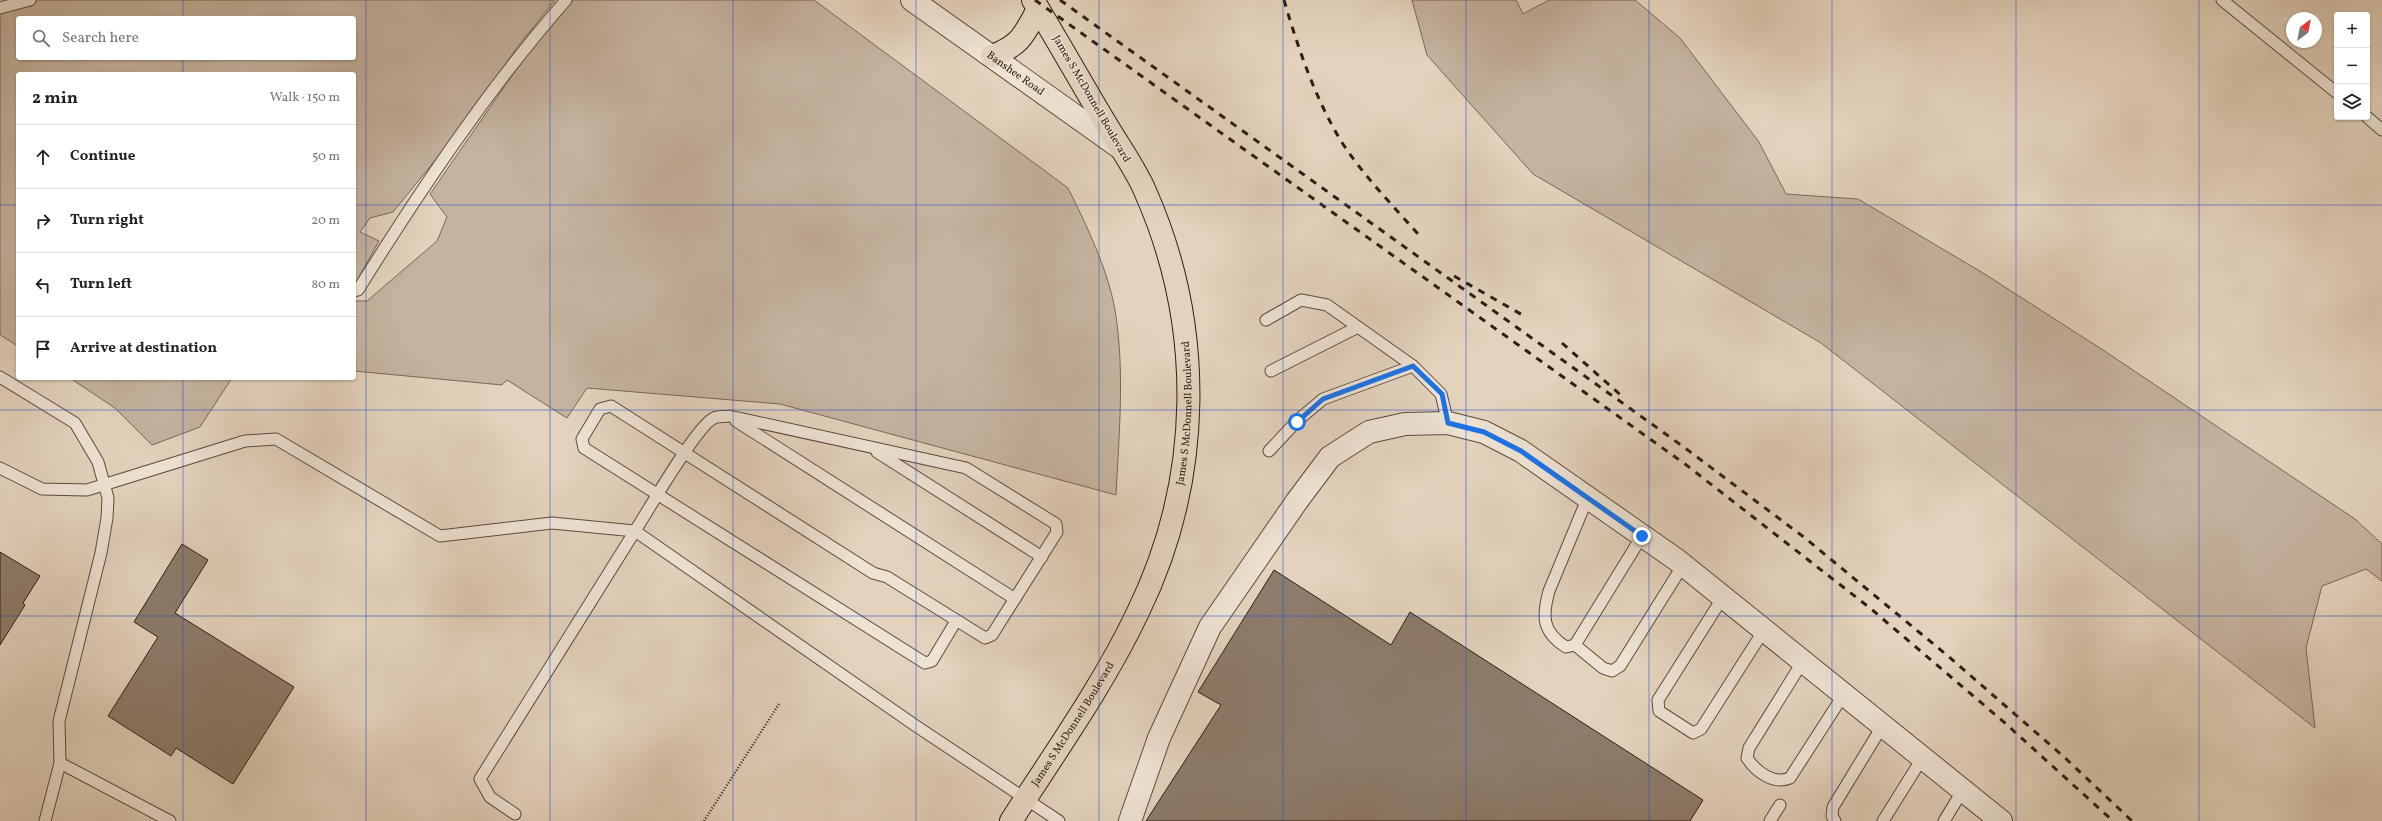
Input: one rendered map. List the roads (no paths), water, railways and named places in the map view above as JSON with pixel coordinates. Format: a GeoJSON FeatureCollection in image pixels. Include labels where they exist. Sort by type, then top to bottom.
{"type":"FeatureCollection","features":[{"type":"Feature","properties":{"kind":"main road"},"geometry":{"type":"LineString","coordinates":[[992,56],[1011,48],[1020,39],[1036,4]]}},
{"type":"Feature","properties":{"kind":"main road","name":"James S McDonnell Boulevard"},"geometry":{"type":"LineString","coordinates":[[1011,821],[1105,672],[1139,612],[1154,575],[1168,534],[1185,463],[1189,381],[1188,344],[1182,307],[1167,246],[1153,210],[1144,189],[1036,4]]}},
{"type":"Feature","properties":{"kind":"street","name":"Banshee Road"},"geometry":{"type":"LineString","coordinates":[[912,0],[1119,147]]}},
{"type":"Feature","properties":{"kind":"street"},"geometry":{"type":"LineString","coordinates":[[1130,821],[1159,738],[1210,627],[1297,501],[1330,457],[1369,432],[1405,424],[1448,423],[1484,432],[1521,451],[1683,565],[2001,821]]}},
{"type":"Feature","properties":{"kind":"lane"},"geometry":{"type":"LineString","coordinates":[[0,8],[30,0]]}},
{"type":"Feature","properties":{"kind":"lane"},"geometry":{"type":"LineString","coordinates":[[356,290],[358,290],[400,223],[522,50],[566,0]]}},
{"type":"Feature","properties":{"kind":"lane"},"geometry":{"type":"LineString","coordinates":[[2222,0],[2334,91]]}},
{"type":"Feature","properties":{"kind":"lane"},"geometry":{"type":"LineString","coordinates":[[2370,120],[2382,130]]}},
{"type":"Feature","properties":{"kind":"lane"},"geometry":{"type":"LineString","coordinates":[[1266,320],[1301,300],[1327,305],[1413,366],[1442,394],[1448,423]]}},
{"type":"Feature","properties":{"kind":"lane"},"geometry":{"type":"LineString","coordinates":[[1271,371],[1358,327]]}},
{"type":"Feature","properties":{"kind":"lane"},"geometry":{"type":"LineString","coordinates":[[1269,451],[1297,422],[1323,399],[1413,366]]}},
{"type":"Feature","properties":{"kind":"lane"},"geometry":{"type":"LineString","coordinates":[[0,377],[75,423],[98,462],[108,498],[107,518],[101,553],[58,721],[60,763],[45,821]]}},
{"type":"Feature","properties":{"kind":"lane"},"geometry":{"type":"LineString","coordinates":[[515,814],[490,797],[480,779],[635,531],[658,495],[685,453],[700,430],[714,418],[729,416],[966,468],[1056,524],[1057,532],[992,635],[985,638],[887,577],[874,573],[685,453],[611,406],[600,409],[582,438],[584,448],[658,495],[925,663],[932,661],[956,621]]}},
{"type":"Feature","properties":{"kind":"lane"},"geometry":{"type":"LineString","coordinates":[[729,416],[1015,599]]}},
{"type":"Feature","properties":{"kind":"lane"},"geometry":{"type":"LineString","coordinates":[[0,468],[42,489],[87,490],[246,441],[276,438],[440,536],[552,523],[635,531],[1059,821]]}},
{"type":"Feature","properties":{"kind":"lane"},"geometry":{"type":"LineString","coordinates":[[870,447],[1042,557]]}},
{"type":"Feature","properties":{"kind":"lane"},"geometry":{"type":"LineString","coordinates":[[1588,497],[1549,591],[1545,606],[1546,626],[1553,638],[1566,647],[1574,645],[1642,536]]}},
{"type":"Feature","properties":{"kind":"lane"},"geometry":{"type":"LineString","coordinates":[[1574,645],[1603,668],[1612,671],[1620,666],[1683,565]]}},
{"type":"Feature","properties":{"kind":"lane"},"geometry":{"type":"LineString","coordinates":[[1723,597],[1658,700],[1659,710],[1693,733],[1701,729],[1764,630]]}},
{"type":"Feature","properties":{"kind":"lane"},"geometry":{"type":"LineString","coordinates":[[1803,661],[1749,748],[1747,758],[1752,766],[1775,781],[1782,781],[1790,778],[1844,694]]}},
{"type":"Feature","properties":{"kind":"lane"},"geometry":{"type":"LineString","coordinates":[[1835,821],[1832,816],[1833,807],[1883,725]]}},
{"type":"Feature","properties":{"kind":"lane"},"geometry":{"type":"LineString","coordinates":[[1884,821],[1923,757]]}},
{"type":"Feature","properties":{"kind":"lane"},"geometry":{"type":"LineString","coordinates":[[60,763],[170,821]]}},
{"type":"Feature","properties":{"kind":"lane"},"geometry":{"type":"LineString","coordinates":[[1944,821],[1963,790]]}},
{"type":"Feature","properties":{"kind":"lane"},"geometry":{"type":"LineString","coordinates":[[1770,821],[1780,805]]}},
{"type":"Feature","properties":{"kind":"railway"},"geometry":{"type":"LineString","coordinates":[[1035,0],[1685,464],[1870,608],[2005,723],[2113,821]]}},
{"type":"Feature","properties":{"kind":"railway"},"geometry":{"type":"LineString","coordinates":[[1060,0],[1681,445],[1805,538],[1948,656],[2063,756],[2132,821]]}},
{"type":"Feature","properties":{"kind":"railway"},"geometry":{"type":"LineString","coordinates":[[1284,0],[1295,36],[1315,90],[1341,141],[1368,178],[1419,235]]}},
{"type":"Feature","properties":{"kind":"railway"},"geometry":{"type":"LineString","coordinates":[[1454,276],[1526,317]]}},
{"type":"Feature","properties":{"kind":"railway"},"geometry":{"type":"LineString","coordinates":[[1562,343],[1624,398]]}}]}
